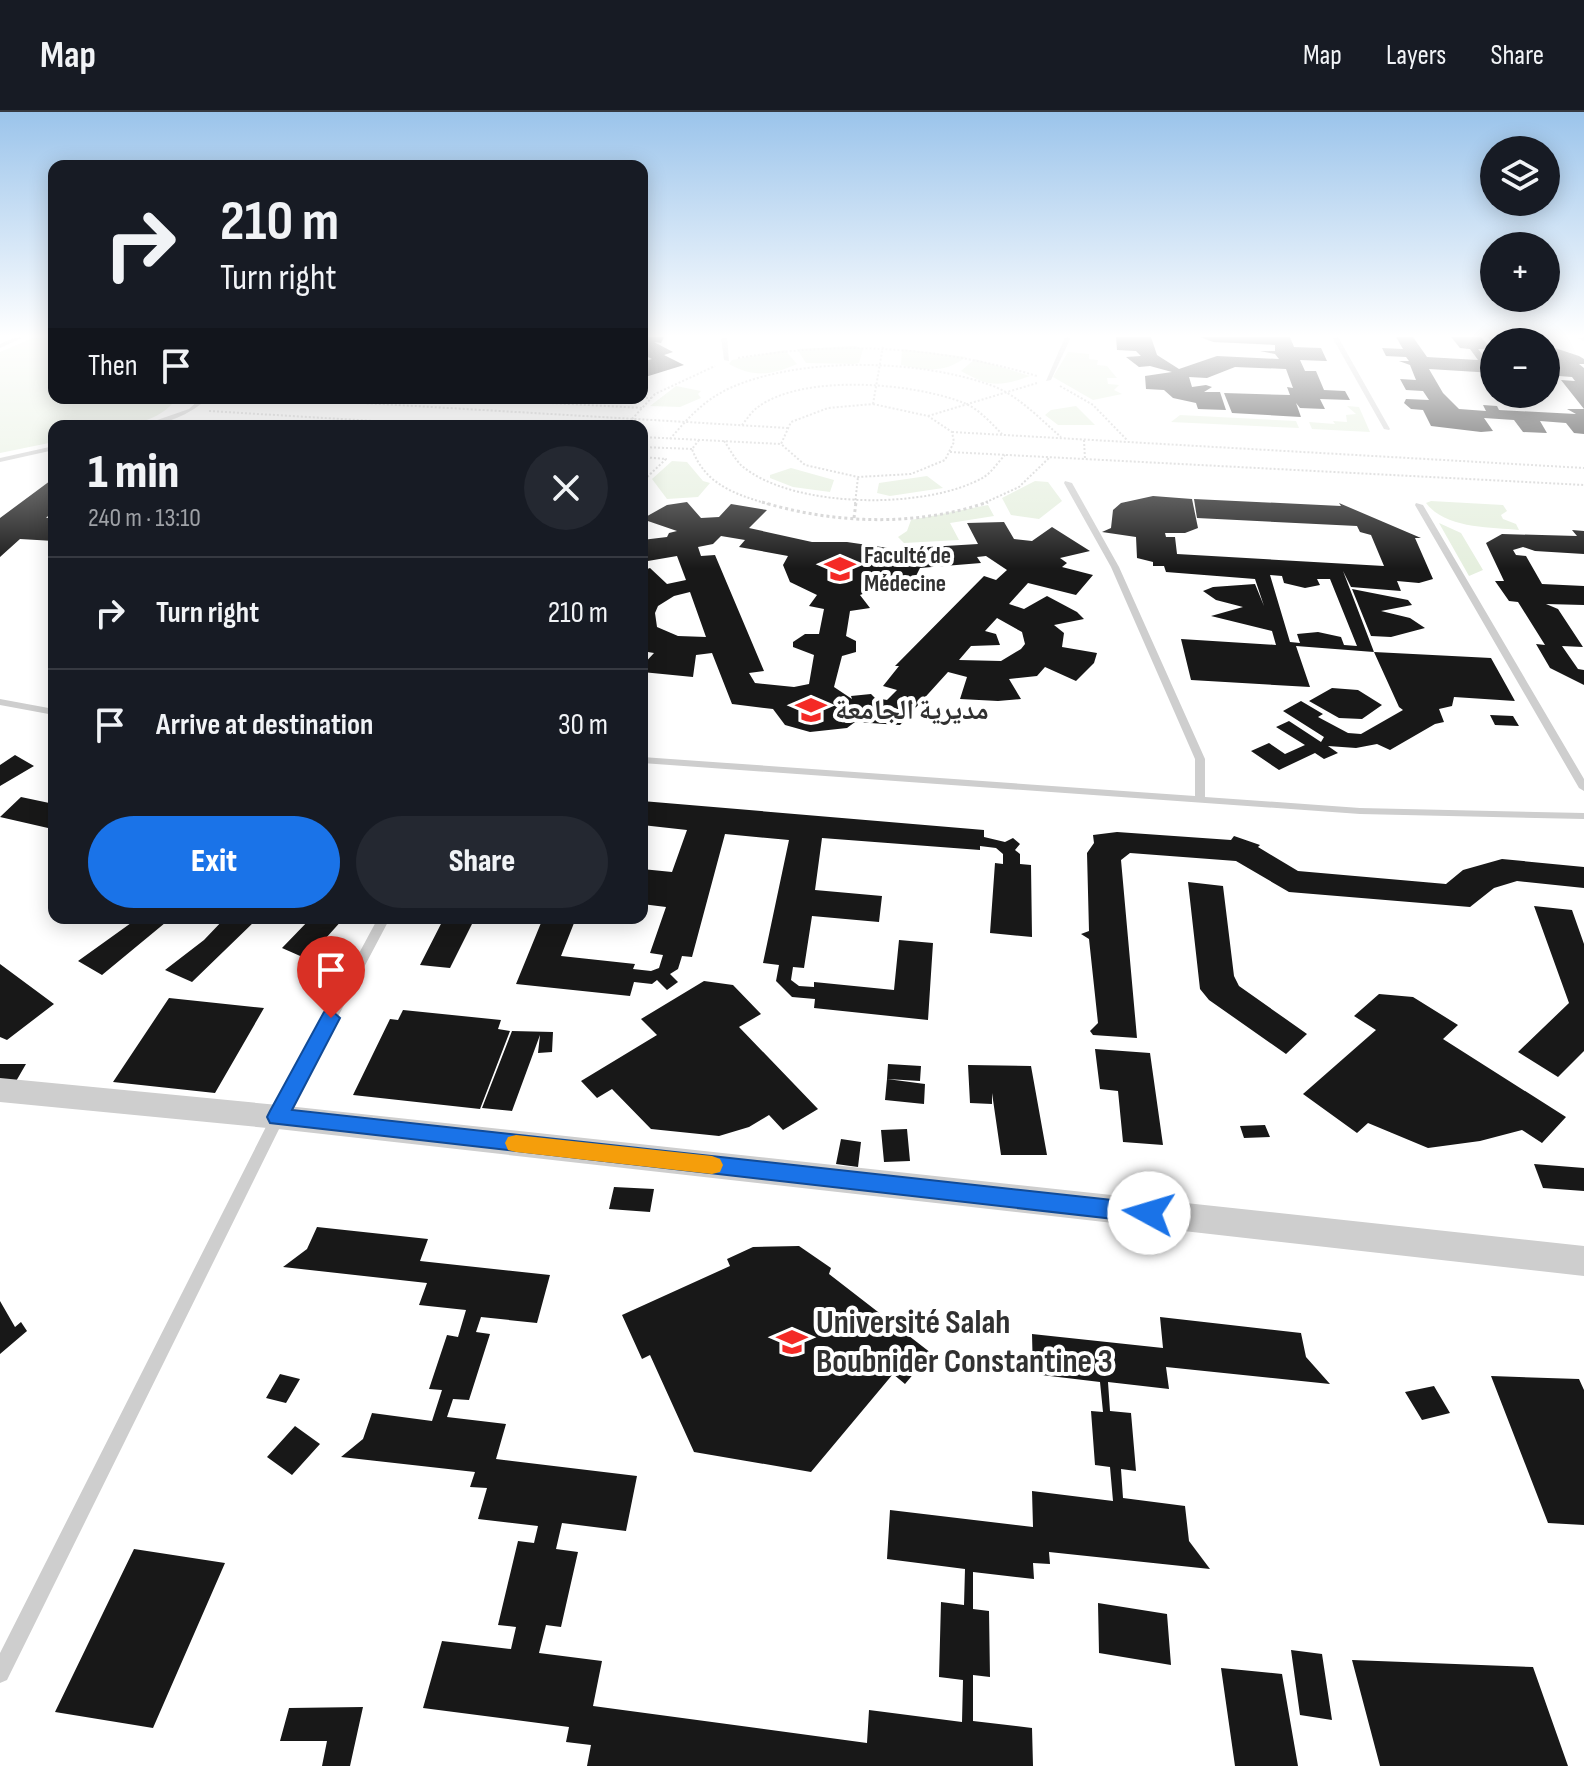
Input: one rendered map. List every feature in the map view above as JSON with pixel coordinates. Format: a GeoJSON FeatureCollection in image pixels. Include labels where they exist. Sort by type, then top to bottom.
{"type":"FeatureCollection","features":[{"type":"Feature","properties":{"kind":"street"},"geometry":{"type":"LineString","coordinates":[[0,1090],[278,1117],[1584,1261]]}},
{"type":"Feature","properties":{"kind":"lane"},"geometry":{"type":"LineString","coordinates":[[161,420],[178,414]]}},
{"type":"Feature","properties":{"kind":"lane"},"geometry":{"type":"LineString","coordinates":[[1379,414],[1387,429]]}},
{"type":"Feature","properties":{"kind":"lane"},"geometry":{"type":"LineString","coordinates":[[0,460],[48,449]]}},
{"type":"Feature","properties":{"kind":"lane"},"geometry":{"type":"LineString","coordinates":[[1068,483],[1115,567],[1200,759],[1200,799]]}},
{"type":"Feature","properties":{"kind":"lane"},"geometry":{"type":"LineString","coordinates":[[1419,505],[1584,788]]}},
{"type":"Feature","properties":{"kind":"lane"},"geometry":{"type":"LineString","coordinates":[[0,702],[48,711]]}},
{"type":"Feature","properties":{"kind":"lane"},"geometry":{"type":"LineString","coordinates":[[648,760],[1360,811],[1584,816]]}},
{"type":"Feature","properties":{"kind":"lane"},"geometry":{"type":"LineString","coordinates":[[0,1673],[278,1117],[381,924]]}},
{"type":"Feature","properties":{"kind":"path"},"geometry":{"type":"LineString","coordinates":[[261,414],[357,420]]}},
{"type":"Feature","properties":{"kind":"path"},"geometry":{"type":"LineString","coordinates":[[551,414],[788,428]]}},
{"type":"Feature","properties":{"kind":"path"},"geometry":{"type":"LineString","coordinates":[[632,419],[637,414]]}},
{"type":"Feature","properties":{"kind":"path"},"geometry":{"type":"LineString","coordinates":[[670,439],[688,414]]}},
{"type":"Feature","properties":{"kind":"path"},"geometry":{"type":"LineString","coordinates":[[742,425],[747,414]]}},
{"type":"Feature","properties":{"kind":"path"},"geometry":{"type":"LineString","coordinates":[[781,444],[791,422],[812,414]]}},
{"type":"Feature","properties":{"kind":"path"},"geometry":{"type":"LineString","coordinates":[[920,414],[928,416],[952,432],[1584,468]]}},
{"type":"Feature","properties":{"kind":"path"},"geometry":{"type":"LineString","coordinates":[[928,416],[934,414]]}},
{"type":"Feature","properties":{"kind":"path"},"geometry":{"type":"LineString","coordinates":[[981,414],[1003,435]]}},
{"type":"Feature","properties":{"kind":"path"},"geometry":{"type":"LineString","coordinates":[[1031,414],[1063,439]]}},
{"type":"Feature","properties":{"kind":"path"},"geometry":{"type":"LineString","coordinates":[[1102,414],[1129,441]]}},
{"type":"Feature","properties":{"kind":"path"},"geometry":{"type":"LineString","coordinates":[[648,437],[781,444],[805,465],[858,477],[911,474],[945,460],[954,442],[952,432]]}},
{"type":"Feature","properties":{"kind":"path"},"geometry":{"type":"LineString","coordinates":[[692,449],[699,440]]}},
{"type":"Feature","properties":{"kind":"path"},"geometry":{"type":"LineString","coordinates":[[1084,440],[1085,459]]}},
{"type":"Feature","properties":{"kind":"path"},"geometry":{"type":"LineString","coordinates":[[724,441],[736,462],[757,477],[791,490],[853,502],[921,496],[963,486],[1000,466],[1005,455]]}},
{"type":"Feature","properties":{"kind":"path"},"geometry":{"type":"LineString","coordinates":[[648,447],[692,449]]}},
{"type":"Feature","properties":{"kind":"path"},"geometry":{"type":"LineString","coordinates":[[692,449],[700,471],[743,497],[808,513],[888,520],[981,505],[1028,484],[1050,457]]}},
{"type":"Feature","properties":{"kind":"path"},"geometry":{"type":"LineString","coordinates":[[950,452],[1584,485]]}},
{"type":"Feature","properties":{"kind":"path"},"geometry":{"type":"LineString","coordinates":[[648,458],[666,459],[648,476]]}},
{"type":"Feature","properties":{"kind":"path"},"geometry":{"type":"LineString","coordinates":[[854,518],[853,502],[858,477]]}},
{"type":"Feature","properties":{"kind":"green space"},"geometry":{"type":"Polygon","coordinates":[[[0,414],[159,414],[146,420],[48,420],[48,443],[0,453],[0,414]]]}},
{"type":"Feature","properties":{"kind":"green space"},"geometry":{"type":"Polygon","coordinates":[[[1084,414],[1095,425],[1058,425],[1045,415],[1084,414]]]}},
{"type":"Feature","properties":{"kind":"green space"},"geometry":{"type":"Polygon","coordinates":[[[1362,414],[1370,432],[1312,429],[1309,422],[1347,422],[1346,415],[1362,414]]]}},
{"type":"Feature","properties":{"kind":"green space"},"geometry":{"type":"Polygon","coordinates":[[[1180,415],[1296,421],[1299,428],[1171,422],[1180,415]]]}},
{"type":"Feature","properties":{"kind":"green space"},"geometry":{"type":"Polygon","coordinates":[[[672,461],[687,462],[703,481],[710,483],[698,497],[667,499],[652,479],[672,461]]]}},
{"type":"Feature","properties":{"kind":"green space"},"geometry":{"type":"Polygon","coordinates":[[[791,468],[834,480],[830,492],[793,487],[770,478],[770,475],[791,468]]]}},
{"type":"Feature","properties":{"kind":"green space"},"geometry":{"type":"Polygon","coordinates":[[[927,476],[943,488],[890,496],[877,493],[879,483],[927,476]]]}},
{"type":"Feature","properties":{"kind":"green space"},"geometry":{"type":"Polygon","coordinates":[[[1035,481],[1048,482],[1062,501],[1039,519],[1011,515],[1002,498],[1035,481]]]}},
{"type":"Feature","properties":{"kind":"green space"},"geometry":{"type":"Polygon","coordinates":[[[1426,503],[1503,505],[1507,511],[1501,515],[1503,519],[1516,524],[1519,530],[1457,522],[1435,512],[1426,503]]]}},
{"type":"Feature","properties":{"kind":"green space"},"geometry":{"type":"Polygon","coordinates":[[[988,505],[994,516],[950,523],[959,540],[904,543],[898,537],[907,531],[911,520],[988,505]]]}},
{"type":"Feature","properties":{"kind":"green space"},"geometry":{"type":"Polygon","coordinates":[[[1439,523],[1461,533],[1483,570],[1469,576],[1439,523]]]}},
{"type":"Feature","properties":{"kind":"building"},"geometry":{"type":"Polygon","coordinates":[[[1252,414],[1300,414],[1301,417],[1252,414]]]}},
{"type":"Feature","properties":{"kind":"building"},"geometry":{"type":"Polygon","coordinates":[[[1425,414],[1584,414],[1584,434],[1574,433],[1566,423],[1540,421],[1547,433],[1523,432],[1514,420],[1484,418],[1493,431],[1431,426],[1425,414]]]}},
{"type":"Feature","properties":{"kind":"building"},"geometry":{"type":"Polygon","coordinates":[[[48,482],[48,541],[20,539],[0,557],[0,518],[48,482]]]}},
{"type":"Feature","properties":{"kind":"building"},"geometry":{"type":"Polygon","coordinates":[[[1153,496],[1192,499],[1198,528],[1185,533],[1165,533],[1166,537],[1175,537],[1177,554],[1384,566],[1371,535],[1360,532],[1357,526],[1197,518],[1194,499],[1341,506],[1339,503],[1421,538],[1415,538],[1433,579],[1419,583],[1397,581],[1401,591],[1351,587],[1343,571],[1374,652],[1296,646],[1310,687],[1191,680],[1181,639],[1276,645],[1272,631],[1211,616],[1243,607],[1216,600],[1203,591],[1213,587],[1255,584],[1264,606],[1255,579],[1166,572],[1164,566],[1153,566],[1153,562],[1137,558],[1136,537],[1102,532],[1111,528],[1113,510],[1121,503],[1153,496]],[[1270,575],[1290,642],[1300,643],[1297,634],[1318,632],[1341,637],[1344,645],[1357,646],[1330,579],[1317,579],[1320,585],[1305,588],[1284,583],[1282,576],[1270,575]]]}},
{"type":"Feature","properties":{"kind":"building"},"geometry":{"type":"Polygon","coordinates":[[[687,502],[701,518],[719,517],[731,504],[767,510],[749,528],[812,542],[847,542],[895,549],[978,544],[967,523],[1004,522],[1014,539],[1032,541],[1052,527],[1090,551],[1060,558],[1067,563],[1062,567],[1093,575],[1076,595],[1028,583],[1009,604],[1024,609],[1047,596],[1077,612],[1084,619],[1054,625],[1064,633],[1062,647],[1097,653],[1094,663],[1076,681],[1045,667],[1037,676],[1009,679],[1021,699],[998,701],[960,699],[967,677],[948,672],[900,725],[855,722],[847,728],[810,732],[785,725],[773,709],[732,704],[712,653],[696,655],[693,677],[648,673],[648,660],[654,653],[648,652],[648,569],[667,584],[686,580],[677,556],[648,561],[648,539],[667,537],[669,533],[677,531],[648,521],[648,516],[667,505],[687,502]],[[721,536],[713,544],[698,547],[701,556],[715,555],[764,671],[749,673],[755,683],[794,687],[809,684],[814,655],[793,647],[793,642],[805,634],[819,634],[824,609],[809,606],[817,595],[790,582],[783,565],[788,556],[739,547],[745,540],[721,536]],[[986,556],[977,557],[981,563],[920,568],[911,586],[902,593],[886,585],[860,595],[870,608],[850,611],[846,636],[856,641],[856,652],[842,656],[834,687],[852,699],[851,696],[871,694],[887,700],[897,690],[883,686],[899,666],[895,666],[984,576],[996,580],[1007,570],[986,556]],[[690,592],[674,596],[658,606],[655,613],[657,627],[678,636],[706,637],[690,592]],[[997,618],[985,631],[996,634],[1000,645],[971,646],[959,660],[1001,661],[1021,649],[1025,644],[1022,632],[997,618]]]}},
{"type":"Feature","properties":{"kind":"building"},"geometry":{"type":"Polygon","coordinates":[[[1572,530],[1584,531],[1584,554],[1535,551],[1523,547],[1513,550],[1516,555],[1526,556],[1542,584],[1584,586],[1584,605],[1546,604],[1558,609],[1583,647],[1562,646],[1578,669],[1584,670],[1584,685],[1550,668],[1536,644],[1545,645],[1518,602],[1509,601],[1495,581],[1504,581],[1486,543],[1502,534],[1577,536],[1572,530]]]}},
{"type":"Feature","properties":{"kind":"building"},"geometry":{"type":"Polygon","coordinates":[[[1352,589],[1408,600],[1412,605],[1381,611],[1410,618],[1425,628],[1391,637],[1371,636],[1352,589]]]}},
{"type":"Feature","properties":{"kind":"building"},"geometry":{"type":"Polygon","coordinates":[[[1374,652],[1491,658],[1515,701],[1454,697],[1452,706],[1439,709],[1444,722],[1390,750],[1377,744],[1356,748],[1328,746],[1338,753],[1324,759],[1315,753],[1279,770],[1251,751],[1269,743],[1285,754],[1305,745],[1276,727],[1289,721],[1321,742],[1324,737],[1283,711],[1301,701],[1323,714],[1318,717],[1348,733],[1361,734],[1403,710],[1374,652]]]}},
{"type":"Feature","properties":{"kind":"building"},"geometry":{"type":"Polygon","coordinates":[[[1332,688],[1358,690],[1382,705],[1362,719],[1339,718],[1309,701],[1332,688]]]}},
{"type":"Feature","properties":{"kind":"building"},"geometry":{"type":"Polygon","coordinates":[[[1490,715],[1513,716],[1519,726],[1495,725],[1490,715]]]}},
{"type":"Feature","properties":{"kind":"building"},"geometry":{"type":"Polygon","coordinates":[[[15,755],[34,766],[0,786],[0,765],[15,755]]]}},
{"type":"Feature","properties":{"kind":"building"},"geometry":{"type":"Polygon","coordinates":[[[21,797],[48,803],[48,828],[0,817],[21,797]]]}},
{"type":"Feature","properties":{"kind":"building"},"geometry":{"type":"Polygon","coordinates":[[[648,802],[984,830],[984,837],[1005,842],[1013,838],[1020,844],[1015,850],[1020,854],[1020,864],[1031,865],[1032,937],[990,933],[995,863],[1003,864],[1003,854],[996,848],[980,846],[980,850],[822,838],[815,890],[882,896],[879,922],[812,916],[804,968],[793,967],[791,980],[799,986],[814,987],[814,982],[894,990],[899,940],[933,943],[928,1020],[814,1008],[815,999],[792,997],[776,981],[779,965],[763,963],[789,840],[725,834],[692,957],[682,956],[678,969],[670,974],[678,982],[667,990],[657,980],[652,984],[634,982],[630,996],[516,984],[541,924],[574,924],[561,956],[635,964],[633,969],[651,971],[659,968],[663,955],[650,953],[666,907],[648,905],[648,870],[672,872],[687,830],[648,826],[648,802]]]}},
{"type":"Feature","properties":{"kind":"building"},"geometry":{"type":"Polygon","coordinates":[[[1117,832],[1231,840],[1234,836],[1260,845],[1258,847],[1298,871],[1446,884],[1463,870],[1502,859],[1584,867],[1584,888],[1517,881],[1494,888],[1470,907],[1289,892],[1236,861],[1130,853],[1121,860],[1137,1038],[1093,1035],[1090,1031],[1098,1023],[1089,939],[1081,934],[1089,931],[1087,853],[1094,843],[1093,835],[1117,832]]]}},
{"type":"Feature","properties":{"kind":"building"},"geometry":{"type":"Polygon","coordinates":[[[1188,882],[1223,886],[1234,976],[1239,986],[1307,1034],[1286,1054],[1209,1000],[1200,989],[1188,882]]]}},
{"type":"Feature","properties":{"kind":"building"},"geometry":{"type":"Polygon","coordinates":[[[1534,906],[1572,910],[1584,944],[1584,1051],[1558,1077],[1518,1052],[1569,1003],[1534,906]]]}},
{"type":"Feature","properties":{"kind":"building"},"geometry":{"type":"Polygon","coordinates":[[[130,924],[164,924],[102,975],[78,961],[130,924]]]}},
{"type":"Feature","properties":{"kind":"building"},"geometry":{"type":"Polygon","coordinates":[[[219,924],[252,924],[192,982],[165,970],[219,924]]]}},
{"type":"Feature","properties":{"kind":"building"},"geometry":{"type":"Polygon","coordinates":[[[305,924],[339,924],[307,959],[282,948],[305,924]]]}},
{"type":"Feature","properties":{"kind":"building"},"geometry":{"type":"Polygon","coordinates":[[[441,924],[472,924],[450,968],[420,965],[441,924]]]}},
{"type":"Feature","properties":{"kind":"building"},"geometry":{"type":"Polygon","coordinates":[[[0,964],[54,1004],[7,1040],[0,1037],[0,964]]]}},
{"type":"Feature","properties":{"kind":"building"},"geometry":{"type":"Polygon","coordinates":[[[704,981],[733,985],[761,1014],[739,1027],[818,1109],[783,1130],[769,1115],[749,1127],[719,1136],[651,1129],[612,1089],[597,1098],[581,1081],[657,1035],[641,1019],[704,981]]]}},
{"type":"Feature","properties":{"kind":"building"},"geometry":{"type":"Polygon","coordinates":[[[1379,994],[1413,997],[1458,1025],[1443,1039],[1566,1117],[1542,1143],[1522,1130],[1480,1141],[1428,1148],[1368,1123],[1357,1133],[1303,1094],[1376,1030],[1354,1016],[1379,994]]]}},
{"type":"Feature","properties":{"kind":"building"},"geometry":{"type":"Polygon","coordinates":[[[169,998],[264,1008],[215,1093],[113,1082],[169,998]]]}},
{"type":"Feature","properties":{"kind":"building"},"geometry":{"type":"Polygon","coordinates":[[[403,1010],[501,1020],[498,1029],[510,1031],[480,1109],[353,1095],[390,1019],[398,1020],[403,1010]]]}},
{"type":"Feature","properties":{"kind":"building"},"geometry":{"type":"Polygon","coordinates":[[[512,1031],[553,1032],[552,1052],[538,1053],[540,1035],[512,1111],[482,1108],[512,1031]]]}},
{"type":"Feature","properties":{"kind":"building"},"geometry":{"type":"Polygon","coordinates":[[[1095,1049],[1150,1053],[1163,1145],[1123,1142],[1118,1091],[1100,1089],[1095,1049]]]}},
{"type":"Feature","properties":{"kind":"building"},"geometry":{"type":"Polygon","coordinates":[[[0,1064],[26,1064],[15,1083],[0,1083],[0,1064]]]}},
{"type":"Feature","properties":{"kind":"building"},"geometry":{"type":"Polygon","coordinates":[[[888,1064],[921,1066],[920,1081],[887,1079],[888,1064]]]}},
{"type":"Feature","properties":{"kind":"building"},"geometry":{"type":"Polygon","coordinates":[[[968,1065],[1031,1066],[1047,1155],[1001,1155],[992,1093],[992,1104],[970,1103],[968,1065]]]}},
{"type":"Feature","properties":{"kind":"building"},"geometry":{"type":"Polygon","coordinates":[[[887,1079],[925,1084],[924,1104],[885,1100],[887,1079]]]}},
{"type":"Feature","properties":{"kind":"building"},"geometry":{"type":"Polygon","coordinates":[[[1265,1125],[1270,1137],[1244,1138],[1240,1126],[1265,1125]]]}},
{"type":"Feature","properties":{"kind":"building"},"geometry":{"type":"Polygon","coordinates":[[[907,1129],[910,1161],[884,1162],[881,1130],[907,1129]]]}},
{"type":"Feature","properties":{"kind":"building"},"geometry":{"type":"Polygon","coordinates":[[[841,1139],[861,1142],[858,1167],[836,1164],[841,1139]]]}},
{"type":"Feature","properties":{"kind":"building"},"geometry":{"type":"Polygon","coordinates":[[[1534,1164],[1584,1168],[1584,1191],[1543,1188],[1534,1164]]]}},
{"type":"Feature","properties":{"kind":"building"},"geometry":{"type":"Polygon","coordinates":[[[614,1187],[654,1189],[650,1212],[609,1209],[614,1187]]]}},
{"type":"Feature","properties":{"kind":"building"},"geometry":{"type":"Polygon","coordinates":[[[317,1227],[428,1239],[420,1261],[550,1275],[537,1323],[481,1317],[476,1332],[490,1334],[469,1400],[453,1399],[447,1417],[506,1424],[496,1459],[637,1476],[626,1531],[562,1523],[556,1549],[578,1552],[561,1627],[546,1625],[539,1653],[602,1661],[593,1706],[867,1743],[869,1710],[962,1722],[963,1680],[939,1677],[941,1602],[964,1605],[965,1569],[887,1559],[890,1510],[1033,1527],[1032,1491],[1113,1501],[1110,1467],[1095,1465],[1091,1411],[1103,1412],[1100,1382],[1033,1374],[1032,1334],[1163,1348],[1160,1317],[1301,1333],[1306,1357],[1330,1384],[1166,1367],[1169,1389],[1108,1382],[1110,1411],[1131,1413],[1136,1471],[1121,1469],[1123,1498],[1185,1506],[1189,1541],[1210,1569],[1049,1552],[1050,1564],[1033,1563],[1034,1579],[973,1572],[973,1609],[989,1611],[990,1677],[973,1675],[973,1721],[1032,1728],[1033,1766],[587,1766],[591,1745],[566,1742],[569,1727],[423,1708],[442,1641],[511,1649],[516,1627],[498,1625],[518,1541],[534,1543],[538,1526],[478,1519],[487,1488],[470,1487],[475,1472],[341,1457],[363,1439],[372,1413],[432,1421],[442,1390],[429,1389],[447,1335],[458,1337],[466,1310],[419,1305],[427,1283],[283,1267],[307,1249],[317,1227]]]}},
{"type":"Feature","properties":{"kind":"building"},"geometry":{"type":"Polygon","coordinates":[[[799,1246],[831,1268],[829,1274],[931,1353],[905,1384],[893,1374],[811,1472],[694,1452],[650,1355],[642,1359],[622,1315],[730,1266],[727,1259],[753,1247],[799,1246]]]}},
{"type":"Feature","properties":{"kind":"building"},"geometry":{"type":"Polygon","coordinates":[[[0,1301],[15,1327],[21,1322],[27,1331],[0,1354],[0,1301]]]}},
{"type":"Feature","properties":{"kind":"building"},"geometry":{"type":"Polygon","coordinates":[[[280,1374],[300,1379],[286,1403],[266,1398],[280,1374]]]}},
{"type":"Feature","properties":{"kind":"building"},"geometry":{"type":"Polygon","coordinates":[[[1491,1376],[1579,1379],[1584,1390],[1584,1525],[1548,1523],[1491,1376]]]}},
{"type":"Feature","properties":{"kind":"building"},"geometry":{"type":"Polygon","coordinates":[[[1434,1386],[1450,1413],[1422,1420],[1405,1392],[1434,1386]]]}},
{"type":"Feature","properties":{"kind":"building"},"geometry":{"type":"Polygon","coordinates":[[[295,1426],[320,1444],[292,1475],[267,1457],[295,1426]]]}},
{"type":"Feature","properties":{"kind":"building"},"geometry":{"type":"Polygon","coordinates":[[[134,1549],[225,1563],[153,1728],[55,1712],[134,1549]]]}},
{"type":"Feature","properties":{"kind":"building"},"geometry":{"type":"Polygon","coordinates":[[[1098,1603],[1167,1614],[1171,1665],[1099,1653],[1098,1603]]]}},
{"type":"Feature","properties":{"kind":"building"},"geometry":{"type":"Polygon","coordinates":[[[1291,1650],[1322,1654],[1332,1720],[1300,1715],[1291,1650]]]}},
{"type":"Feature","properties":{"kind":"building"},"geometry":{"type":"Polygon","coordinates":[[[1352,1660],[1533,1667],[1568,1766],[1380,1766],[1352,1660]]]}},
{"type":"Feature","properties":{"kind":"building"},"geometry":{"type":"Polygon","coordinates":[[[1221,1668],[1282,1674],[1298,1766],[1235,1766],[1221,1668]]]}},
{"type":"Feature","properties":{"kind":"building"},"geometry":{"type":"Polygon","coordinates":[[[363,1707],[350,1766],[322,1766],[327,1741],[280,1741],[289,1708],[363,1707]]]}},
{"type":"Feature","properties":{"kind":"slow traffic"},"geometry":{"type":"LineString","coordinates":[[516,1143],[712,1165]]}},
{"type":"Feature","properties":{"kind":"place","name":"Faculté de Médecine"},"geometry":{"type":"Point","coordinates":[840,569]}},
{"type":"Feature","properties":{"kind":"place","name":"مديرية الجامعة"},"geometry":{"type":"Point","coordinates":[811,710]}},
{"type":"Feature","properties":{"kind":"place","name":"Université Salah Boubnider Constantine 3"},"geometry":{"type":"Point","coordinates":[792,1342]}},
{"type":"Feature","properties":{"kind":"route"},"geometry":{"type":"LineString","coordinates":[[331,1018],[278,1117],[1149,1213]]}}]}
